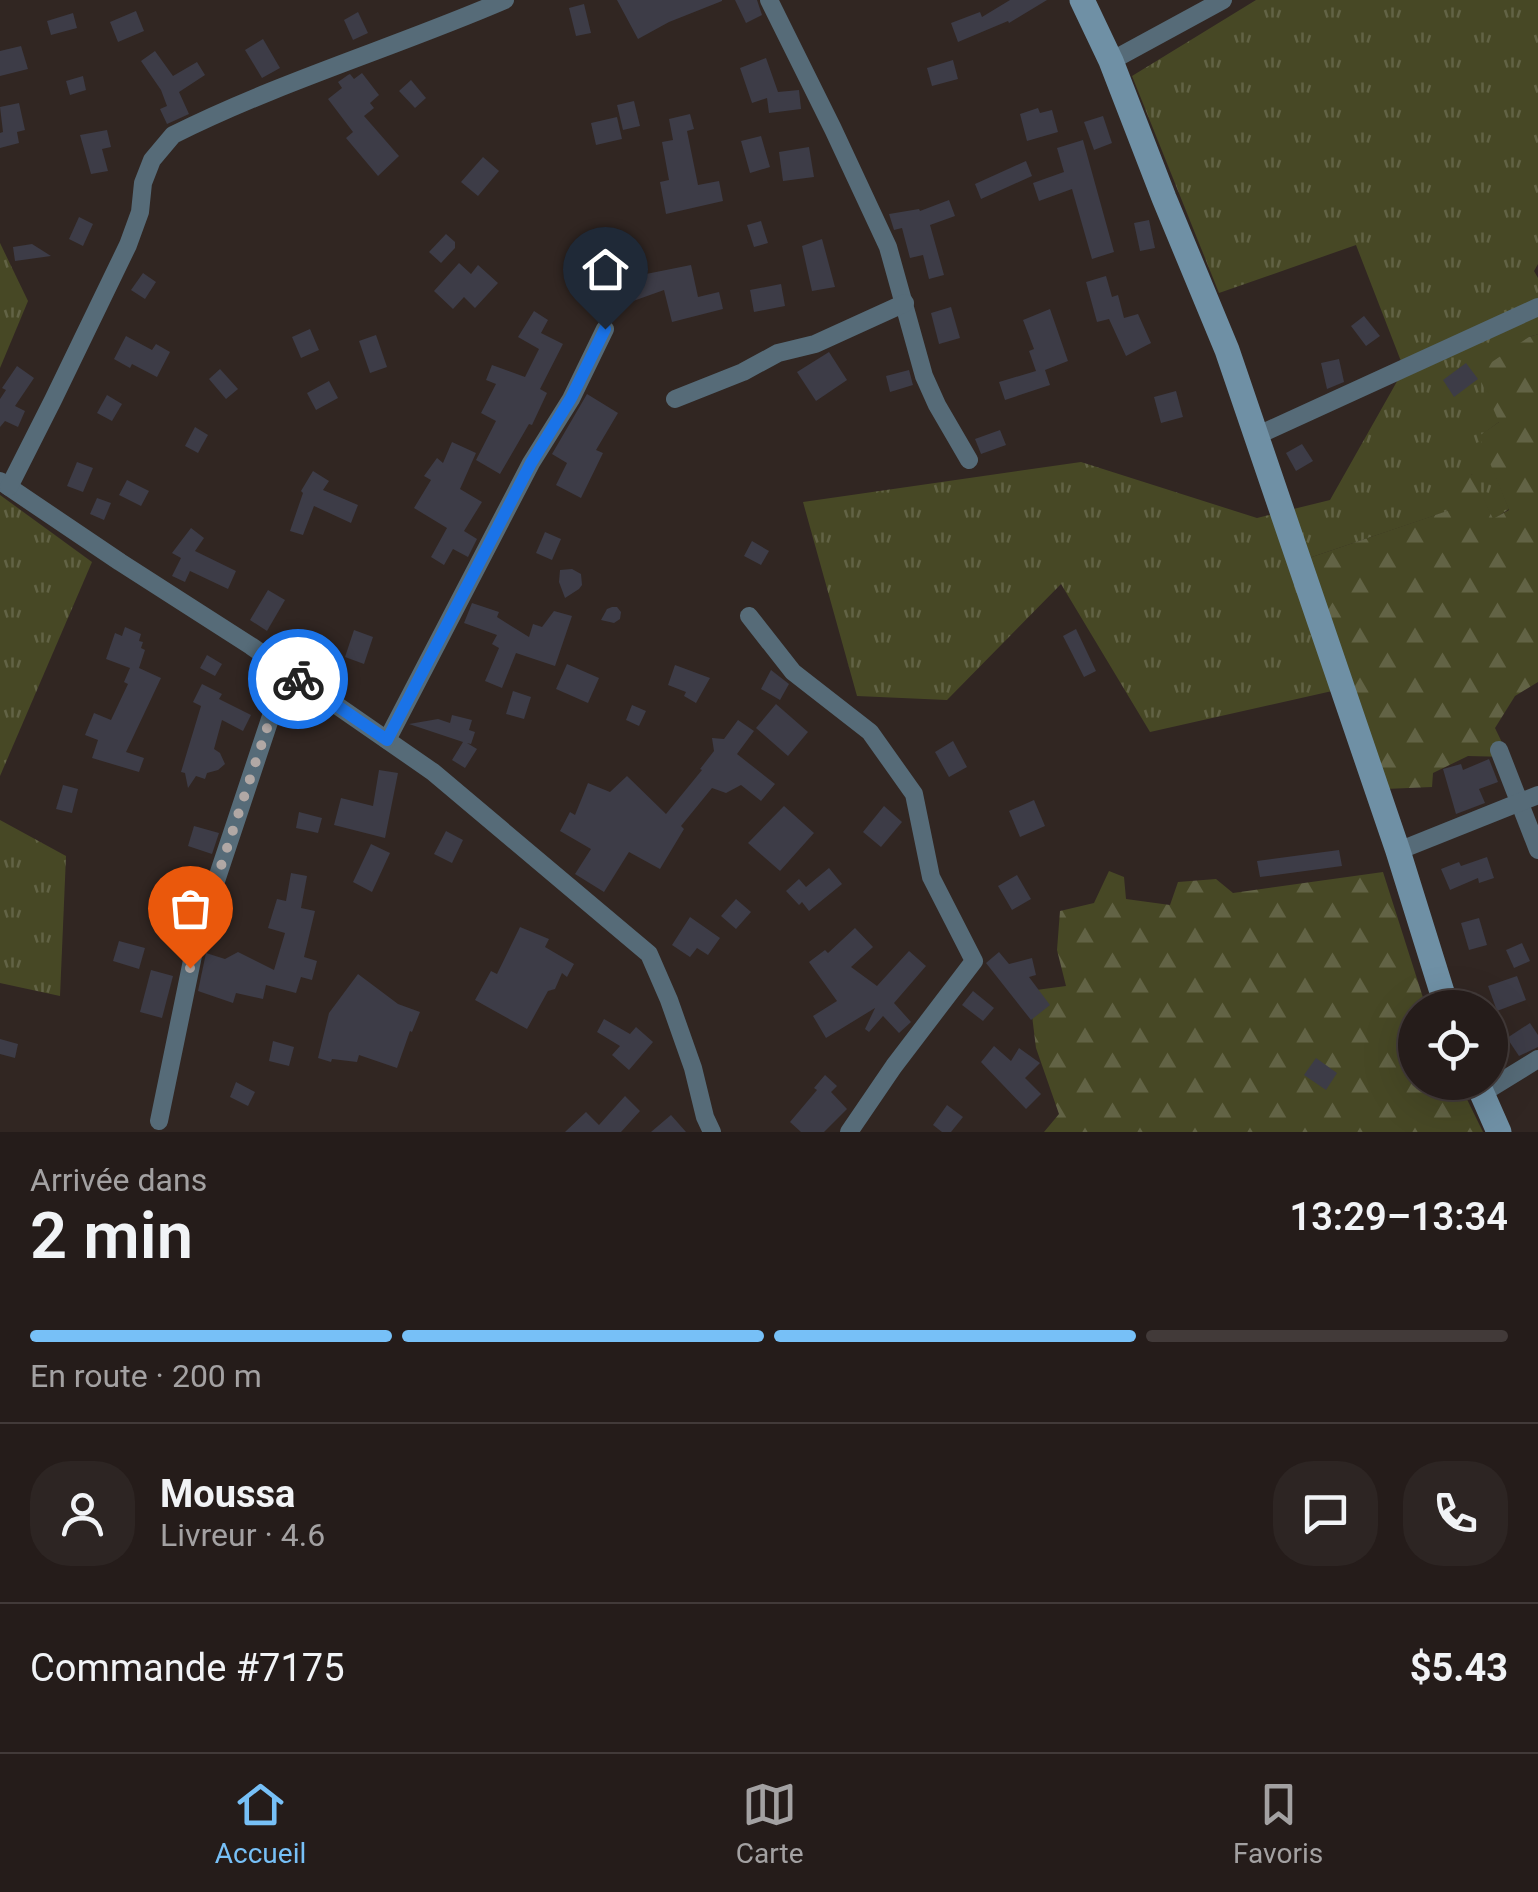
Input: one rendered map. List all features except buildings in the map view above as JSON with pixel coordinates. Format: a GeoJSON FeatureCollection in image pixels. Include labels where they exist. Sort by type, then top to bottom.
{"type":"FeatureCollection","features":[{"type":"Feature","properties":{"kind":"street"},"geometry":{"type":"LineString","coordinates":[[506,0],[293,81],[173,135],[152,160],[142,183],[140,212],[128,245],[53,400],[4,484],[433,772],[648,954],[669,1000],[712,1132]]}},
{"type":"Feature","properties":{"kind":"street"},"geometry":{"type":"LineString","coordinates":[[769,0],[888,247],[924,376],[969,460]]}},
{"type":"Feature","properties":{"kind":"street"},"geometry":{"type":"LineString","coordinates":[[1082,0],[1111,61],[1227,350],[1398,851],[1441,990]]}},
{"type":"Feature","properties":{"kind":"street"},"geometry":{"type":"LineString","coordinates":[[1111,61],[1223,0]]}},
{"type":"Feature","properties":{"kind":"street"},"geometry":{"type":"LineString","coordinates":[[674,399],[743,372],[778,353],[815,344],[905,303]]}},
{"type":"Feature","properties":{"kind":"street"},"geometry":{"type":"LineString","coordinates":[[1256,436],[1538,307]]}},
{"type":"Feature","properties":{"kind":"street"},"geometry":{"type":"LineString","coordinates":[[387,740],[605,329]]}},
{"type":"Feature","properties":{"kind":"street"},"geometry":{"type":"LineString","coordinates":[[750,616],[792,672],[870,732],[914,794],[932,878],[974,962],[849,1132]]}},
{"type":"Feature","properties":{"kind":"street"},"geometry":{"type":"LineString","coordinates":[[159,1121],[196,941],[271,716],[290,673]]}},
{"type":"Feature","properties":{"kind":"street"},"geometry":{"type":"LineString","coordinates":[[1499,750],[1538,850]]}},
{"type":"Feature","properties":{"kind":"street"},"geometry":{"type":"LineString","coordinates":[[1398,851],[1538,796]]}},
{"type":"Feature","properties":{"kind":"street"},"geometry":{"type":"LineString","coordinates":[[1508,1074],[1538,1059]]}},
{"type":"Feature","properties":{"kind":"street"},"geometry":{"type":"LineString","coordinates":[[1484,1100],[1499,1132]]}},
{"type":"Feature","properties":{"kind":"green space"},"geometry":{"type":"Polygon","coordinates":[[[1256,0],[1538,0],[1538,264],[1534,271],[1538,278],[1538,334],[1529,337],[1499,422],[1480,436],[1509,509],[1493,520],[1472,474],[1451,510],[1306,559],[1350,687],[1150,732],[1061,584],[947,700],[857,696],[803,502],[1081,462],[1257,518],[1330,500],[1404,369],[1356,245],[1219,293],[1132,76],[1256,0]]]}},
{"type":"Feature","properties":{"kind":"green space"},"geometry":{"type":"Polygon","coordinates":[[[0,243],[28,301],[0,368],[0,243]]]}},
{"type":"Feature","properties":{"kind":"green space"},"geometry":{"type":"Polygon","coordinates":[[[1538,334],[1538,682],[1515,696],[1495,728],[1509,757],[1468,756],[1433,773],[1432,787],[1385,789],[1306,559],[1450,510],[1441,485],[1473,474],[1493,519],[1509,510],[1479,436],[1499,422],[1477,372],[1538,334]]]}},
{"type":"Feature","properties":{"kind":"green space"},"geometry":{"type":"Polygon","coordinates":[[[0,495],[92,562],[0,776],[0,495]]]}},
{"type":"Feature","properties":{"kind":"green space"},"geometry":{"type":"Polygon","coordinates":[[[0,820],[66,856],[60,996],[0,983],[0,820]]]}},
{"type":"Feature","properties":{"kind":"green space"},"geometry":{"type":"Polygon","coordinates":[[[1109,871],[1124,877],[1126,899],[1170,905],[1178,882],[1216,879],[1233,893],[1383,872],[1421,990],[1398,990],[1398,1100],[1467,1100],[1483,1132],[1044,1132],[1059,1114],[1036,1048],[1029,991],[1066,986],[1057,950],[1060,911],[1094,903],[1109,871]]]}},
{"type":"Feature","properties":{"kind":"way so far"},"geometry":{"type":"LineString","coordinates":[[190,968],[271,716],[290,673],[298,679]]}},
{"type":"Feature","properties":{"kind":"route"},"geometry":{"type":"LineString","coordinates":[[298,679],[387,740],[605,329]]}}]}
